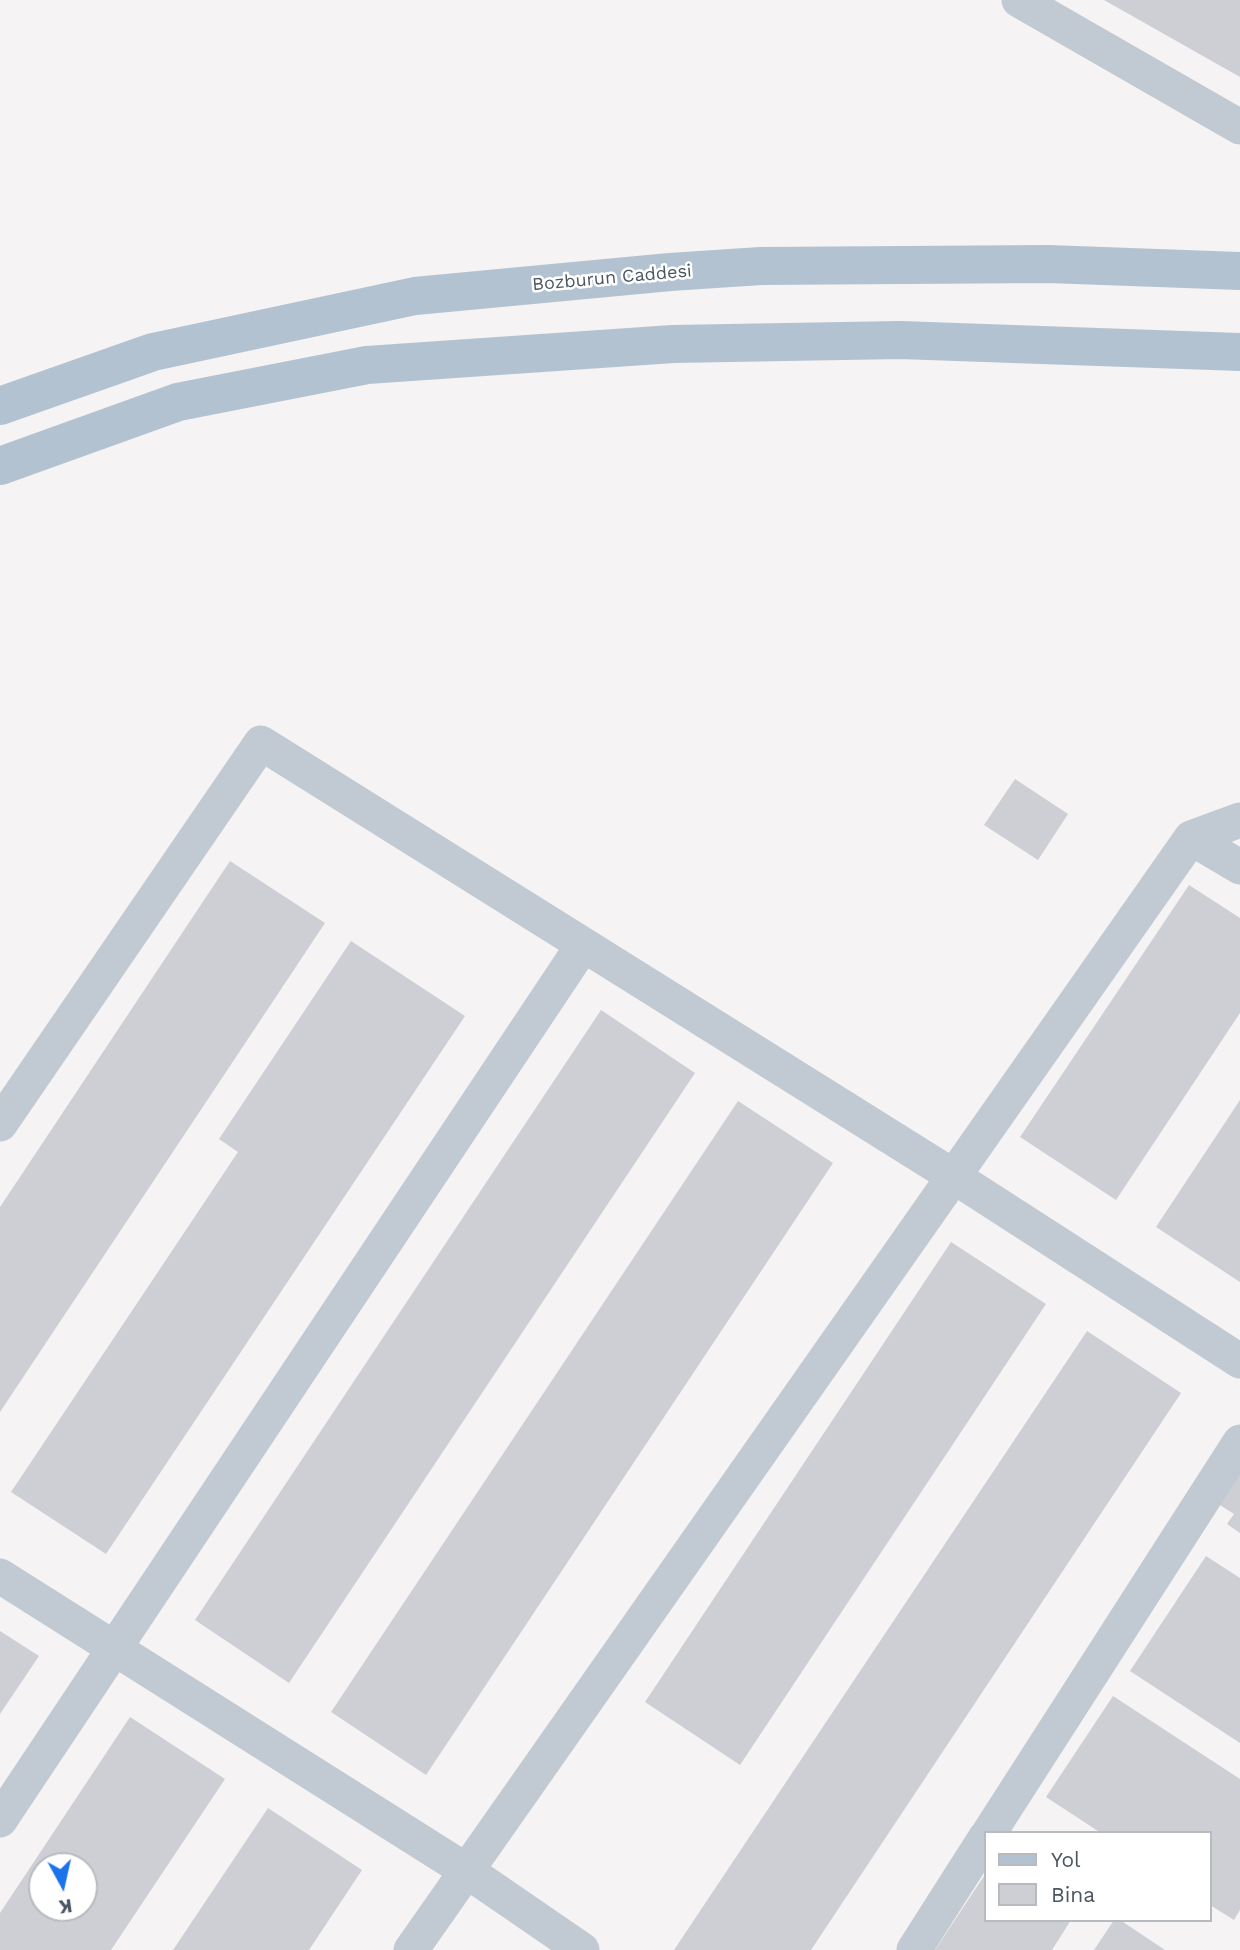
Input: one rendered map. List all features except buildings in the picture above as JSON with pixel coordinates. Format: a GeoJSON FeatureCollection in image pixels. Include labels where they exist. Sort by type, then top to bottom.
{"type":"FeatureCollection","features":[{"type":"Feature","properties":{"kind":"main road","name":"Bozburun Caddesi"},"geometry":{"type":"LineString","coordinates":[[0,406],[153,352],[415,296],[761,266],[1048,264],[1240,271]]}},
{"type":"Feature","properties":{"kind":"main road"},"geometry":{"type":"LineString","coordinates":[[0,466],[178,402],[367,365],[673,344],[900,340],[1240,352]]}},
{"type":"Feature","properties":{"kind":"street"},"geometry":{"type":"LineString","coordinates":[[1019,0],[1240,127]]}},
{"type":"Feature","properties":{"kind":"street"},"geometry":{"type":"LineString","coordinates":[[0,1124],[261,743],[953,1176],[1240,1361]]}},
{"type":"Feature","properties":{"kind":"street"},"geometry":{"type":"LineString","coordinates":[[411,1950],[1191,838],[1240,820]]}},
{"type":"Feature","properties":{"kind":"street"},"geometry":{"type":"LineString","coordinates":[[1191,838],[1240,867]]}},
{"type":"Feature","properties":{"kind":"street"},"geometry":{"type":"LineString","coordinates":[[0,1820],[583,945]]}},
{"type":"Feature","properties":{"kind":"street"},"geometry":{"type":"LineString","coordinates":[[991,1831],[1240,1442]]}},
{"type":"Feature","properties":{"kind":"street"},"geometry":{"type":"LineString","coordinates":[[0,1576],[467,1871],[582,1950]]}},
{"type":"Feature","properties":{"kind":"street"},"geometry":{"type":"LineString","coordinates":[[914,1950],[984,1841]]}}]}
